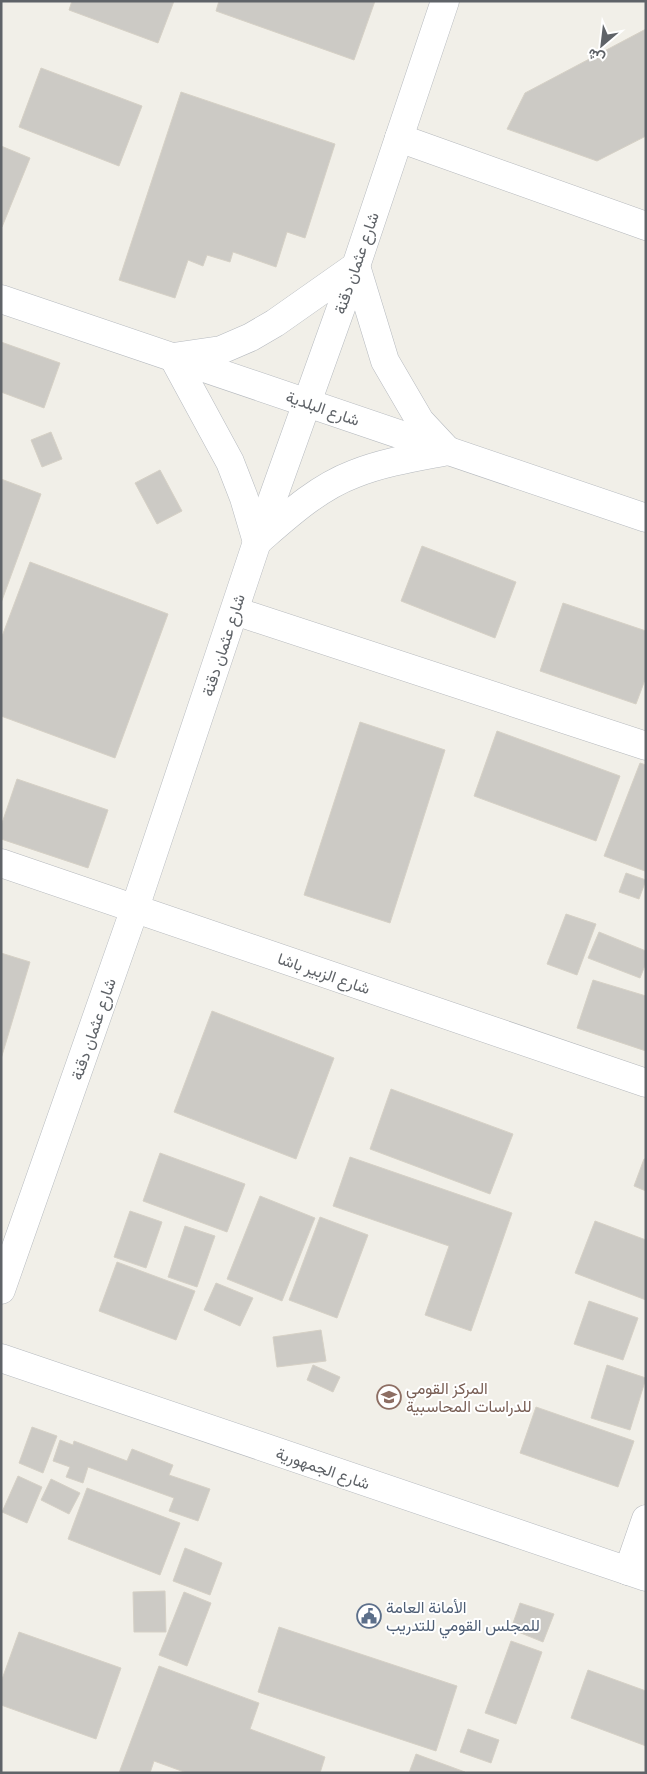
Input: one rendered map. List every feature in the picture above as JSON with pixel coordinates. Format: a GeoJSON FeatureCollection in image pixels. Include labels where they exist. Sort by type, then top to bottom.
{"type":"FeatureCollection","features":[{"type":"Feature","properties":{"kind":"street","name":"شارع عثمان دقنة"},"geometry":{"type":"LineString","coordinates":[[1,1290],[135,908],[235,611],[256,542],[356,266],[445,1]]}},
{"type":"Feature","properties":{"kind":"street"},"geometry":{"type":"LineString","coordinates":[[399,138],[646,226]]}},
{"type":"Feature","properties":{"kind":"street"},"geometry":{"type":"LineString","coordinates":[[356,266],[385,360],[420,421],[448,451],[411,458],[354,474],[301,504],[256,542],[244,498],[230,462],[173,357],[221,350],[251,337],[275,323],[356,266]]}},
{"type":"Feature","properties":{"kind":"street","name":"شارع البلدية"},"geometry":{"type":"LineString","coordinates":[[1,299],[646,518]]}},
{"type":"Feature","properties":{"kind":"street"},"geometry":{"type":"LineString","coordinates":[[235,611],[646,746]]}},
{"type":"Feature","properties":{"kind":"street","name":"شارع الزبير باشا"},"geometry":{"type":"LineString","coordinates":[[1,863],[646,1084]]}},
{"type":"Feature","properties":{"kind":"street","name":"شارع الجمهورية"},"geometry":{"type":"LineString","coordinates":[[1,1358],[637,1574]]}},
{"type":"Feature","properties":{"kind":"street"},"geometry":{"type":"LineString","coordinates":[[637,1574],[646,1519]]}},
{"type":"Feature","properties":{"kind":"building"},"geometry":{"type":"Polygon","coordinates":[[[72,1],[174,1],[158,43],[69,10],[72,1]]]}},
{"type":"Feature","properties":{"kind":"building"},"geometry":{"type":"Polygon","coordinates":[[[219,1],[375,1],[354,60],[216,11],[219,1]]]}},
{"type":"Feature","properties":{"kind":"building"},"geometry":{"type":"Polygon","coordinates":[[[646,29],[646,136],[597,161],[507,129],[525,93],[646,29]]]}},
{"type":"Feature","properties":{"kind":"building"},"geometry":{"type":"Polygon","coordinates":[[[41,68],[142,106],[119,166],[19,127],[41,68]]]}},
{"type":"Feature","properties":{"kind":"building"},"geometry":{"type":"Polygon","coordinates":[[[181,92],[335,144],[305,238],[287,232],[276,267],[233,252],[230,262],[207,255],[203,266],[188,260],[175,298],[119,280],[181,92]]]}},
{"type":"Feature","properties":{"kind":"building"},"geometry":{"type":"Polygon","coordinates":[[[1,146],[30,158],[2,227],[1,226],[1,146]]]}},
{"type":"Feature","properties":{"kind":"building"},"geometry":{"type":"Polygon","coordinates":[[[1,342],[60,363],[44,408],[1,392],[1,342]]]}},
{"type":"Feature","properties":{"kind":"building"},"geometry":{"type":"Polygon","coordinates":[[[51,432],[62,459],[42,467],[31,440],[51,432]]]}},
{"type":"Feature","properties":{"kind":"building"},"geometry":{"type":"Polygon","coordinates":[[[160,470],[182,511],[157,524],[135,483],[160,470]]]}},
{"type":"Feature","properties":{"kind":"building"},"geometry":{"type":"Polygon","coordinates":[[[1,479],[41,494],[1,603],[1,479]]]}},
{"type":"Feature","properties":{"kind":"building"},"geometry":{"type":"Polygon","coordinates":[[[422,546],[516,582],[495,638],[401,601],[422,546]]]}},
{"type":"Feature","properties":{"kind":"building"},"geometry":{"type":"Polygon","coordinates":[[[30,562],[168,614],[115,758],[1,716],[1,639],[30,562]]]}},
{"type":"Feature","properties":{"kind":"building"},"geometry":{"type":"Polygon","coordinates":[[[563,603],[646,631],[646,677],[636,704],[540,671],[563,603]]]}},
{"type":"Feature","properties":{"kind":"building"},"geometry":{"type":"Polygon","coordinates":[[[360,722],[445,750],[390,923],[304,895],[360,722]]]}},
{"type":"Feature","properties":{"kind":"building"},"geometry":{"type":"Polygon","coordinates":[[[497,731],[620,776],[596,841],[474,796],[497,731]]]}},
{"type":"Feature","properties":{"kind":"building"},"geometry":{"type":"Polygon","coordinates":[[[640,763],[646,765],[645,871],[604,856],[640,763]]]}},
{"type":"Feature","properties":{"kind":"building"},"geometry":{"type":"Polygon","coordinates":[[[17,779],[108,810],[88,868],[1,839],[1,826],[17,779]]]}},
{"type":"Feature","properties":{"kind":"building"},"geometry":{"type":"Polygon","coordinates":[[[626,873],[646,880],[639,899],[619,892],[626,873]]]}},
{"type":"Feature","properties":{"kind":"building"},"geometry":{"type":"Polygon","coordinates":[[[566,914],[596,924],[577,975],[547,964],[566,914]]]}},
{"type":"Feature","properties":{"kind":"building"},"geometry":{"type":"Polygon","coordinates":[[[599,932],[646,951],[646,963],[640,978],[588,958],[599,932]]]}},
{"type":"Feature","properties":{"kind":"building"},"geometry":{"type":"Polygon","coordinates":[[[1,953],[30,962],[1,1059],[1,953]]]}},
{"type":"Feature","properties":{"kind":"building"},"geometry":{"type":"Polygon","coordinates":[[[593,980],[646,996],[646,1051],[577,1028],[593,980]]]}},
{"type":"Feature","properties":{"kind":"building"},"geometry":{"type":"Polygon","coordinates":[[[212,1011],[334,1058],[296,1159],[174,1112],[212,1011]]]}},
{"type":"Feature","properties":{"kind":"building"},"geometry":{"type":"Polygon","coordinates":[[[391,1089],[513,1134],[490,1194],[370,1149],[391,1089]]]}},
{"type":"Feature","properties":{"kind":"building"},"geometry":{"type":"Polygon","coordinates":[[[160,1153],[245,1184],[227,1232],[143,1201],[160,1153]]]}},
{"type":"Feature","properties":{"kind":"building"},"geometry":{"type":"Polygon","coordinates":[[[350,1157],[512,1213],[471,1331],[425,1315],[449,1246],[333,1206],[350,1157]]]}},
{"type":"Feature","properties":{"kind":"building"},"geometry":{"type":"Polygon","coordinates":[[[644,1159],[646,1159],[646,1191],[634,1186],[644,1159]]]}},
{"type":"Feature","properties":{"kind":"building"},"geometry":{"type":"Polygon","coordinates":[[[260,1196],[315,1218],[282,1301],[227,1279],[260,1196]]]}},
{"type":"Feature","properties":{"kind":"building"},"geometry":{"type":"Polygon","coordinates":[[[130,1211],[162,1222],[146,1268],[114,1257],[130,1211]]]}},
{"type":"Feature","properties":{"kind":"building"},"geometry":{"type":"Polygon","coordinates":[[[320,1217],[368,1235],[337,1318],[289,1300],[320,1217]]]}},
{"type":"Feature","properties":{"kind":"building"},"geometry":{"type":"Polygon","coordinates":[[[595,1221],[646,1240],[646,1300],[575,1273],[595,1221]]]}},
{"type":"Feature","properties":{"kind":"building"},"geometry":{"type":"Polygon","coordinates":[[[185,1226],[215,1236],[197,1287],[168,1277],[185,1226]]]}},
{"type":"Feature","properties":{"kind":"building"},"geometry":{"type":"Polygon","coordinates":[[[117,1262],[195,1291],[176,1340],[99,1311],[117,1262]]]}},
{"type":"Feature","properties":{"kind":"building"},"geometry":{"type":"Polygon","coordinates":[[[216,1283],[253,1298],[240,1326],[204,1310],[216,1283]]]}},
{"type":"Feature","properties":{"kind":"building"},"geometry":{"type":"Polygon","coordinates":[[[589,1301],[638,1318],[623,1360],[574,1344],[589,1301]]]}},
{"type":"Feature","properties":{"kind":"building"},"geometry":{"type":"Polygon","coordinates":[[[321,1330],[326,1361],[277,1367],[273,1337],[321,1330]]]}},
{"type":"Feature","properties":{"kind":"building"},"geometry":{"type":"Polygon","coordinates":[[[313,1365],[340,1377],[333,1392],[307,1380],[313,1365]]]}},
{"type":"Feature","properties":{"kind":"building"},"geometry":{"type":"Polygon","coordinates":[[[607,1365],[646,1378],[630,1430],[591,1418],[607,1365]]]}},
{"type":"Feature","properties":{"kind":"building"},"geometry":{"type":"Polygon","coordinates":[[[536,1407],[634,1441],[618,1487],[520,1453],[536,1407]]]}},
{"type":"Feature","properties":{"kind":"building"},"geometry":{"type":"Polygon","coordinates":[[[32,1427],[57,1436],[43,1473],[19,1463],[32,1427]]]}},
{"type":"Feature","properties":{"kind":"building"},"geometry":{"type":"Polygon","coordinates":[[[60,1440],[73,1445],[74,1441],[127,1461],[132,1449],[173,1465],[169,1475],[210,1489],[198,1521],[169,1511],[174,1498],[88,1467],[83,1483],[66,1477],[70,1467],[53,1461],[60,1440]]]}},
{"type":"Feature","properties":{"kind":"building"},"geometry":{"type":"Polygon","coordinates":[[[18,1476],[42,1487],[27,1523],[2,1512],[18,1476]]]}},
{"type":"Feature","properties":{"kind":"building"},"geometry":{"type":"Polygon","coordinates":[[[51,1479],[80,1493],[69,1514],[41,1500],[51,1479]]]}},
{"type":"Feature","properties":{"kind":"building"},"geometry":{"type":"Polygon","coordinates":[[[87,1488],[180,1523],[160,1575],[68,1539],[87,1488]]]}},
{"type":"Feature","properties":{"kind":"building"},"geometry":{"type":"Polygon","coordinates":[[[185,1548],[222,1563],[210,1595],[173,1581],[185,1548]]]}},
{"type":"Feature","properties":{"kind":"building"},"geometry":{"type":"Polygon","coordinates":[[[165,1591],[166,1632],[134,1632],[133,1592],[165,1591]]]}},
{"type":"Feature","properties":{"kind":"building"},"geometry":{"type":"Polygon","coordinates":[[[184,1592],[211,1603],[187,1666],[159,1655],[184,1592]]]}},
{"type":"Feature","properties":{"kind":"building"},"geometry":{"type":"Polygon","coordinates":[[[520,1603],[554,1614],[543,1642],[511,1629],[520,1603]]]}},
{"type":"Feature","properties":{"kind":"building"},"geometry":{"type":"Polygon","coordinates":[[[279,1627],[457,1686],[436,1751],[258,1692],[279,1627]]]}},
{"type":"Feature","properties":{"kind":"building"},"geometry":{"type":"Polygon","coordinates":[[[19,1632],[121,1668],[96,1739],[1,1705],[1,1682],[19,1632]]]}},
{"type":"Feature","properties":{"kind":"building"},"geometry":{"type":"Polygon","coordinates":[[[511,1641],[542,1652],[516,1724],[485,1713],[511,1641]]]}},
{"type":"Feature","properties":{"kind":"building"},"geometry":{"type":"Polygon","coordinates":[[[159,1666],[259,1703],[250,1729],[325,1757],[320,1773],[187,1773],[154,1761],[150,1773],[119,1773],[159,1666]]]}},
{"type":"Feature","properties":{"kind":"building"},"geometry":{"type":"Polygon","coordinates":[[[588,1670],[646,1691],[646,1746],[571,1718],[588,1670]]]}},
{"type":"Feature","properties":{"kind":"building"},"geometry":{"type":"Polygon","coordinates":[[[468,1729],[499,1740],[491,1763],[460,1752],[468,1729]]]}},
{"type":"Feature","properties":{"kind":"building"},"geometry":{"type":"Polygon","coordinates":[[[416,1754],[465,1772],[465,1773],[409,1773],[416,1754]]]}},
{"type":"Feature","properties":{"kind":"place","name":"المركز القومي للدراسات المحاسبية"},"geometry":{"type":"Point","coordinates":[389,1397]}},
{"type":"Feature","properties":{"kind":"place","name":"الأمانة العامة للمجلس القومي للتدريب"},"geometry":{"type":"Point","coordinates":[369,1616]}}]}
